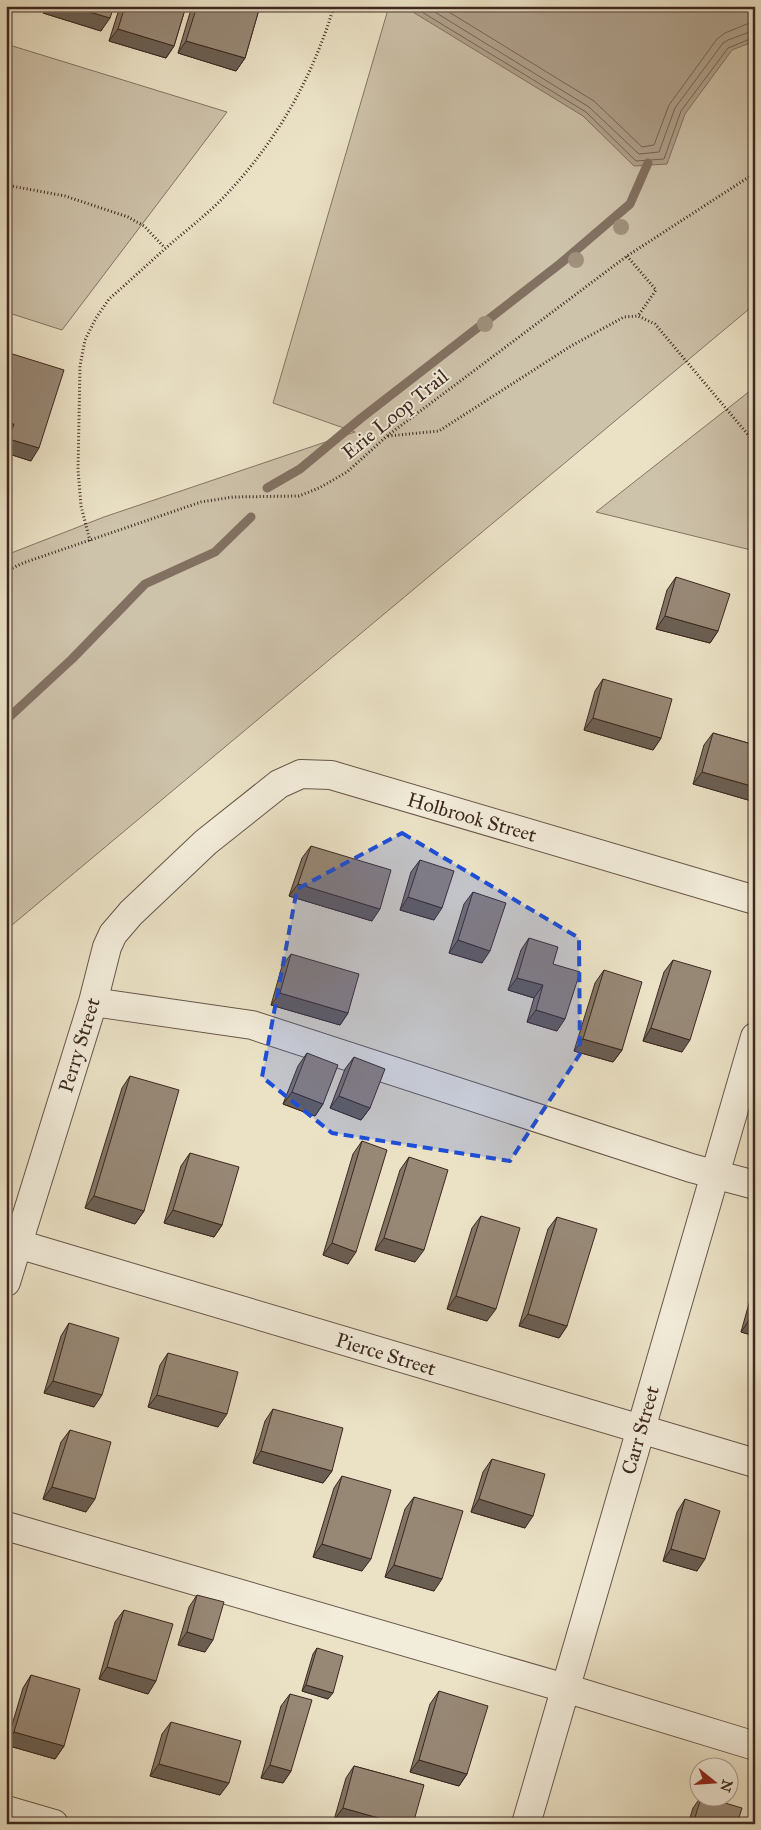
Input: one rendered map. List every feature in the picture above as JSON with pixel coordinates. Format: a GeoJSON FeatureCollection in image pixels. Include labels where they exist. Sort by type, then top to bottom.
{"type":"FeatureCollection","features":[{"type":"Feature","properties":{"kind":"street","name":"Holbrook Street"},"geometry":{"type":"LineString","coordinates":[[206,842],[279,784],[301,774],[331,775],[755,900]]}},
{"type":"Feature","properties":{"kind":"street","name":"Perry Street"},"geometry":{"type":"LineString","coordinates":[[6,1282],[93,1002],[107,947],[113,934],[130,913],[206,842]]}},
{"type":"Feature","properties":{"kind":"street"},"geometry":{"type":"LineString","coordinates":[[93,1002],[252,1025],[690,1168],[755,1185]]}},
{"type":"Feature","properties":{"kind":"street","name":"Carr Street"},"geometry":{"type":"LineString","coordinates":[[526,1824],[755,1037]]}},
{"type":"Feature","properties":{"kind":"street","name":"Pierce Street"},"geometry":{"type":"LineString","coordinates":[[18,1244],[755,1463]]}},
{"type":"Feature","properties":{"kind":"street"},"geometry":{"type":"LineString","coordinates":[[6,1526],[565,1688],[755,1746]]}},
{"type":"Feature","properties":{"kind":"street"},"geometry":{"type":"LineString","coordinates":[[6,1810],[54,1824]]}},
{"type":"Feature","properties":{"kind":"path"},"geometry":{"type":"LineString","coordinates":[[90,541],[81,506],[78,470],[80,374],[85,340],[96,318],[109,299],[219,202],[253,164],[299,95],[324,38],[334,6]]}},
{"type":"Feature","properties":{"kind":"path","name":"Erie Loop Trail"},"geometry":{"type":"LineString","coordinates":[[6,572],[23,563],[201,502],[218,498],[299,496],[320,488],[347,472],[387,436],[628,256],[755,173]]}},
{"type":"Feature","properties":{"kind":"path"},"geometry":{"type":"LineString","coordinates":[[6,185],[65,196],[128,217],[144,226],[165,248]]}},
{"type":"Feature","properties":{"kind":"path"},"geometry":{"type":"LineString","coordinates":[[628,256],[656,290],[638,316]]}},
{"type":"Feature","properties":{"kind":"path"},"geometry":{"type":"LineString","coordinates":[[387,436],[439,431],[571,346],[624,317],[638,316],[655,324],[755,443]]}},
{"type":"Feature","properties":{"kind":"highlighted area"},"geometry":{"type":"Polygon","coordinates":[[[402,833],[579,938],[580,1054],[510,1161],[332,1133],[262,1077],[297,889],[402,833]]]}},
{"type":"Feature","properties":{"kind":"shaded area"},"geometry":{"type":"Polygon","coordinates":[[[389,6],[755,6],[755,304],[6,930],[6,555],[104,517],[355,432],[273,403],[389,6]]]}},
{"type":"Feature","properties":{"kind":"shaded area"},"geometry":{"type":"Polygon","coordinates":[[[6,44],[227,112],[62,330],[6,312],[6,44]]]}},
{"type":"Feature","properties":{"kind":"shaded area"},"geometry":{"type":"Polygon","coordinates":[[[755,387],[755,551],[596,512],[755,387]]]}},
{"type":"Feature","properties":{"kind":"water"},"geometry":{"type":"Polygon","coordinates":[[[403,6],[755,6],[755,41],[732,50],[685,114],[667,164],[634,166],[583,116],[403,6]]]}},
{"type":"Feature","properties":{"kind":"building"},"geometry":{"type":"Polygon","coordinates":[[[69,6],[114,6],[110,18],[69,6]]]}},
{"type":"Feature","properties":{"kind":"building"},"geometry":{"type":"Polygon","coordinates":[[[125,6],[186,6],[174,46],[118,29],[125,6]]]}},
{"type":"Feature","properties":{"kind":"building"},"geometry":{"type":"Polygon","coordinates":[[[197,6],[260,6],[245,58],[186,41],[197,6]]]}},
{"type":"Feature","properties":{"kind":"building"},"geometry":{"type":"Polygon","coordinates":[[[6,352],[64,370],[39,448],[9,439],[14,424],[6,422],[6,352]]]}},
{"type":"Feature","properties":{"kind":"building"},"geometry":{"type":"Polygon","coordinates":[[[676,577],[730,594],[718,631],[665,616],[676,577]]]}},
{"type":"Feature","properties":{"kind":"building"},"geometry":{"type":"Polygon","coordinates":[[[603,679],[672,699],[661,738],[593,718],[603,679]]]}},
{"type":"Feature","properties":{"kind":"building"},"geometry":{"type":"Polygon","coordinates":[[[713,733],[755,745],[755,787],[702,772],[713,733]]]}},
{"type":"Feature","properties":{"kind":"building"},"geometry":{"type":"Polygon","coordinates":[[[311,846],[391,870],[380,909],[298,884],[311,846]]]}},
{"type":"Feature","properties":{"kind":"building"},"geometry":{"type":"Polygon","coordinates":[[[420,860],[454,871],[442,908],[408,897],[420,860]]]}},
{"type":"Feature","properties":{"kind":"building"},"geometry":{"type":"Polygon","coordinates":[[[473,892],[506,903],[490,951],[458,940],[473,892]]]}},
{"type":"Feature","properties":{"kind":"building"},"geometry":{"type":"Polygon","coordinates":[[[529,938],[558,947],[553,964],[580,972],[565,1019],[536,1010],[543,985],[517,978],[529,938]]]}},
{"type":"Feature","properties":{"kind":"building"},"geometry":{"type":"Polygon","coordinates":[[[291,954],[359,974],[348,1013],[280,993],[291,954]]]}},
{"type":"Feature","properties":{"kind":"building"},"geometry":{"type":"Polygon","coordinates":[[[673,960],[711,971],[690,1040],[651,1028],[673,960]]]}},
{"type":"Feature","properties":{"kind":"building"},"geometry":{"type":"Polygon","coordinates":[[[604,970],[642,982],[622,1050],[583,1039],[604,970]]]}},
{"type":"Feature","properties":{"kind":"building"},"geometry":{"type":"Polygon","coordinates":[[[307,1053],[338,1065],[323,1104],[292,1092],[307,1053]]]}},
{"type":"Feature","properties":{"kind":"building"},"geometry":{"type":"Polygon","coordinates":[[[354,1057],[385,1069],[370,1108],[339,1096],[354,1057]]]}},
{"type":"Feature","properties":{"kind":"building"},"geometry":{"type":"Polygon","coordinates":[[[130,1076],[179,1090],[144,1211],[94,1196],[130,1076]]]}},
{"type":"Feature","properties":{"kind":"building"},"geometry":{"type":"Polygon","coordinates":[[[362,1141],[387,1150],[356,1252],[332,1243],[362,1141]]]}},
{"type":"Feature","properties":{"kind":"building"},"geometry":{"type":"Polygon","coordinates":[[[190,1153],[239,1167],[222,1225],[173,1210],[190,1153]]]}},
{"type":"Feature","properties":{"kind":"building"},"geometry":{"type":"Polygon","coordinates":[[[409,1157],[448,1170],[424,1250],[384,1238],[409,1157]]]}},
{"type":"Feature","properties":{"kind":"building"},"geometry":{"type":"Polygon","coordinates":[[[481,1216],[520,1228],[496,1309],[456,1296],[481,1216]]]}},
{"type":"Feature","properties":{"kind":"building"},"geometry":{"type":"Polygon","coordinates":[[[557,1217],[597,1229],[567,1326],[528,1314],[557,1217]]]}},
{"type":"Feature","properties":{"kind":"building"},"geometry":{"type":"Polygon","coordinates":[[[755,1300],[755,1321],[749,1320],[755,1300]]]}},
{"type":"Feature","properties":{"kind":"building"},"geometry":{"type":"Polygon","coordinates":[[[69,1323],[119,1338],[102,1395],[53,1381],[69,1323]]]}},
{"type":"Feature","properties":{"kind":"building"},"geometry":{"type":"Polygon","coordinates":[[[168,1353],[238,1372],[227,1414],[157,1395],[168,1353]]]}},
{"type":"Feature","properties":{"kind":"building"},"geometry":{"type":"Polygon","coordinates":[[[273,1409],[343,1428],[332,1471],[261,1451],[273,1409]]]}},
{"type":"Feature","properties":{"kind":"building"},"geometry":{"type":"Polygon","coordinates":[[[70,1430],[111,1442],[95,1499],[52,1487],[70,1430]]]}},
{"type":"Feature","properties":{"kind":"building"},"geometry":{"type":"Polygon","coordinates":[[[492,1459],[545,1474],[533,1516],[479,1499],[492,1459]]]}},
{"type":"Feature","properties":{"kind":"building"},"geometry":{"type":"Polygon","coordinates":[[[342,1476],[391,1490],[371,1559],[322,1544],[342,1476]]]}},
{"type":"Feature","properties":{"kind":"building"},"geometry":{"type":"Polygon","coordinates":[[[414,1497],[463,1511],[442,1579],[394,1565],[414,1497]]]}},
{"type":"Feature","properties":{"kind":"building"},"geometry":{"type":"Polygon","coordinates":[[[685,1499],[720,1511],[705,1559],[671,1549],[685,1499]]]}},
{"type":"Feature","properties":{"kind":"building"},"geometry":{"type":"Polygon","coordinates":[[[197,1595],[224,1602],[213,1640],[187,1632],[197,1595]]]}},
{"type":"Feature","properties":{"kind":"building"},"geometry":{"type":"Polygon","coordinates":[[[124,1610],[173,1624],[156,1681],[107,1667],[124,1610]]]}},
{"type":"Feature","properties":{"kind":"building"},"geometry":{"type":"Polygon","coordinates":[[[317,1648],[343,1656],[333,1693],[306,1685],[317,1648]]]}},
{"type":"Feature","properties":{"kind":"building"},"geometry":{"type":"Polygon","coordinates":[[[31,1675],[80,1689],[64,1746],[14,1732],[31,1675]]]}},
{"type":"Feature","properties":{"kind":"building"},"geometry":{"type":"Polygon","coordinates":[[[439,1691],[488,1706],[467,1774],[419,1760],[439,1691]]]}},
{"type":"Feature","properties":{"kind":"building"},"geometry":{"type":"Polygon","coordinates":[[[290,1694],[312,1700],[291,1771],[270,1765],[290,1694]]]}},
{"type":"Feature","properties":{"kind":"building"},"geometry":{"type":"Polygon","coordinates":[[[171,1722],[241,1741],[229,1783],[159,1764],[171,1722]]]}},
{"type":"Feature","properties":{"kind":"building"},"geometry":{"type":"Polygon","coordinates":[[[354,1766],[424,1785],[413,1824],[400,1824],[343,1808],[354,1766]]]}},
{"type":"Feature","properties":{"kind":"building"},"geometry":{"type":"Polygon","coordinates":[[[698,1808],[742,1808],[737,1824],[693,1824],[698,1808]]]}},
{"type":"Feature","properties":{"kind":"waterway"},"geometry":{"type":"LineString","coordinates":[[267,488],[300,469],[360,419],[561,263],[630,204],[648,163]]}},
{"type":"Feature","properties":{"kind":"waterway"},"geometry":{"type":"LineString","coordinates":[[6,720],[72,659],[145,584],[215,552],[251,517]]}}]}
